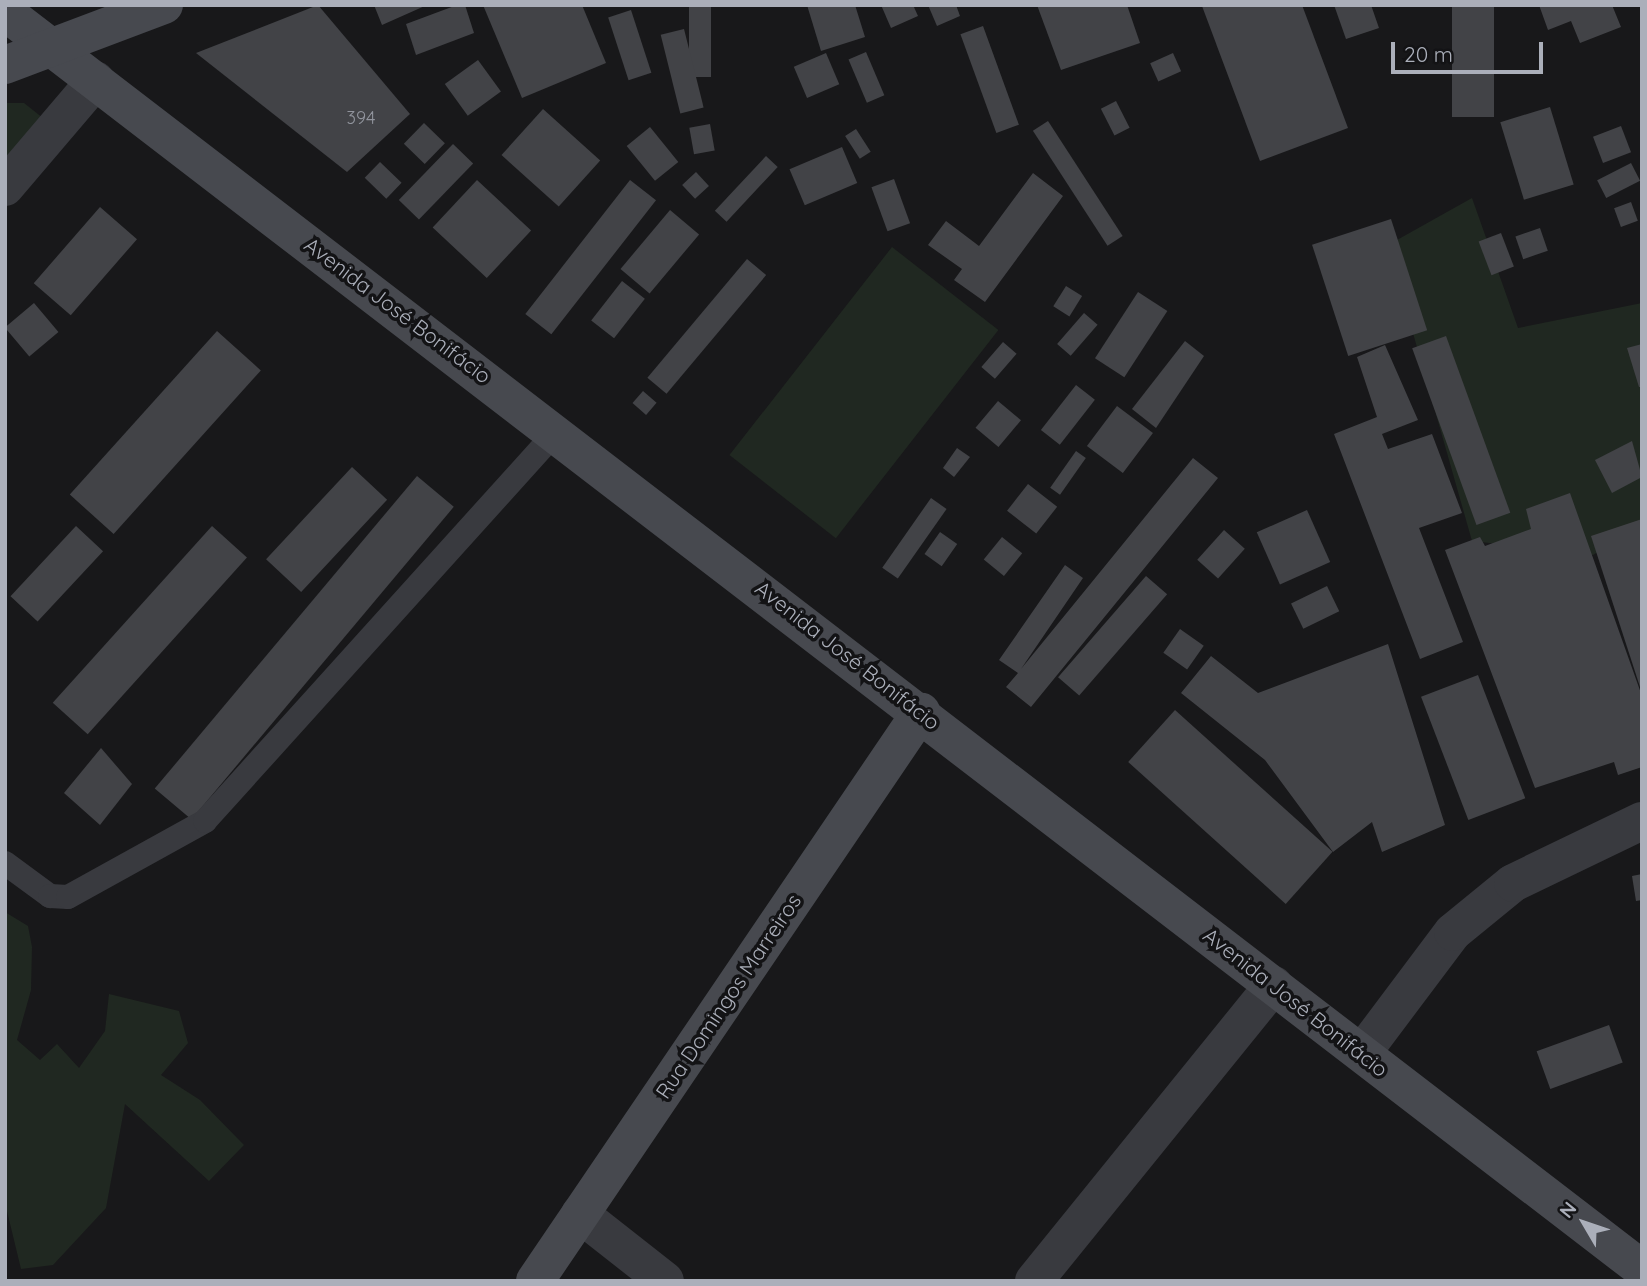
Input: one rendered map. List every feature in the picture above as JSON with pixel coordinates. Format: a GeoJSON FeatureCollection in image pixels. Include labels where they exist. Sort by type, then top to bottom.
{"type":"FeatureCollection","features":[{"type":"Feature","properties":{"kind":"main road"},"geometry":{"type":"LineString","coordinates":[[5,65],[164,5]]}},
{"type":"Feature","properties":{"kind":"main road","name":"Avenida José Bonifácio"},"geometry":{"type":"LineString","coordinates":[[5,12],[557,431],[1642,1269]]}},
{"type":"Feature","properties":{"kind":"main road","name":"Rua Domingos Marreiros"},"geometry":{"type":"LineString","coordinates":[[535,1281],[921,712]]}},
{"type":"Feature","properties":{"kind":"street"},"geometry":{"type":"LineString","coordinates":[[5,187],[96,80]]}},
{"type":"Feature","properties":{"kind":"street"},"geometry":{"type":"LineString","coordinates":[[1362,1053],[1453,932],[1513,883],[1642,821]]}},
{"type":"Feature","properties":{"kind":"street"},"geometry":{"type":"LineString","coordinates":[[1034,1281],[1274,985]]}},
{"type":"Feature","properties":{"kind":"street"},"geometry":{"type":"LineString","coordinates":[[580,1214],[665,1281]]}},
{"type":"Feature","properties":{"kind":"lane"},"geometry":{"type":"LineString","coordinates":[[5,863],[50,896],[68,897],[205,821],[557,431]]}},
{"type":"Feature","properties":{"kind":"shaded area"},"geometry":{"type":"Polygon","coordinates":[[[5,103],[24,103],[48,122],[5,171],[5,103]]]}},
{"type":"Feature","properties":{"kind":"shaded area"},"geometry":{"type":"Polygon","coordinates":[[[1472,198],[1518,328],[1642,303],[1642,524],[1593,555],[1472,541],[1388,245],[1472,198]]]}},
{"type":"Feature","properties":{"kind":"shaded area"},"geometry":{"type":"Polygon","coordinates":[[[892,247],[998,330],[836,538],[729,455],[892,247]]]}},
{"type":"Feature","properties":{"kind":"shaded area"},"geometry":{"type":"Polygon","coordinates":[[[5,912],[28,926],[32,947],[31,990],[17,1040],[40,1060],[57,1044],[79,1068],[105,1031],[109,994],[179,1011],[188,1043],[161,1075],[200,1100],[244,1145],[209,1181],[125,1104],[106,1208],[53,1265],[21,1269],[5,1203],[5,912]]]}},
{"type":"Feature","properties":{"kind":"building"},"geometry":{"type":"Polygon","coordinates":[[[318,5],[410,114],[347,172],[196,53],[318,5]]]}},
{"type":"Feature","properties":{"kind":"building"},"geometry":{"type":"Polygon","coordinates":[[[374,5],[427,5],[382,25],[374,5]]]}},
{"type":"Feature","properties":{"kind":"building"},"geometry":{"type":"Polygon","coordinates":[[[457,5],[465,5],[474,33],[416,55],[406,24],[457,5]]]}},
{"type":"Feature","properties":{"kind":"building"},"geometry":{"type":"Polygon","coordinates":[[[483,5],[582,5],[606,63],[522,98],[483,5]]]}},
{"type":"Feature","properties":{"kind":"building"},"geometry":{"type":"Polygon","coordinates":[[[689,5],[711,5],[711,77],[689,77],[689,5]]]}},
{"type":"Feature","properties":{"kind":"building"},"geometry":{"type":"Polygon","coordinates":[[[807,5],[855,5],[865,37],[821,51],[807,5]]]}},
{"type":"Feature","properties":{"kind":"building"},"geometry":{"type":"Polygon","coordinates":[[[881,5],[913,5],[918,16],[891,28],[881,5]]]}},
{"type":"Feature","properties":{"kind":"building"},"geometry":{"type":"Polygon","coordinates":[[[928,5],[956,5],[960,16],[937,26],[928,5]]]}},
{"type":"Feature","properties":{"kind":"building"},"geometry":{"type":"Polygon","coordinates":[[[1037,5],[1127,5],[1140,43],[1061,70],[1037,5]]]}},
{"type":"Feature","properties":{"kind":"building"},"geometry":{"type":"Polygon","coordinates":[[[1302,5],[1348,128],[1260,161],[1202,6],[1302,5]]]}},
{"type":"Feature","properties":{"kind":"building"},"geometry":{"type":"Polygon","coordinates":[[[1334,5],[1371,5],[1379,28],[1346,39],[1334,5]]]}},
{"type":"Feature","properties":{"kind":"building"},"geometry":{"type":"Polygon","coordinates":[[[1452,5],[1494,5],[1494,117],[1452,117],[1452,5]]]}},
{"type":"Feature","properties":{"kind":"building"},"geometry":{"type":"Polygon","coordinates":[[[1539,5],[1612,5],[1621,27],[1580,43],[1571,21],[1548,30],[1539,5]]]}},
{"type":"Feature","properties":{"kind":"building"},"geometry":{"type":"Polygon","coordinates":[[[631,10],[651,73],[629,80],[608,17],[631,10]]]}},
{"type":"Feature","properties":{"kind":"building"},"geometry":{"type":"Polygon","coordinates":[[[983,26],[1019,125],[996,133],[960,34],[983,26]]]}},
{"type":"Feature","properties":{"kind":"building"},"geometry":{"type":"Polygon","coordinates":[[[684,29],[704,108],[680,113],[661,35],[684,29]]]}},
{"type":"Feature","properties":{"kind":"building"},"geometry":{"type":"Polygon","coordinates":[[[866,52],[884,95],[867,103],[849,59],[866,52]]]}},
{"type":"Feature","properties":{"kind":"building"},"geometry":{"type":"Polygon","coordinates":[[[826,53],[839,84],[807,98],[794,67],[826,53]]]}},
{"type":"Feature","properties":{"kind":"building"},"geometry":{"type":"Polygon","coordinates":[[[1173,53],[1181,71],[1158,81],[1150,63],[1173,53]]]}},
{"type":"Feature","properties":{"kind":"building"},"geometry":{"type":"Polygon","coordinates":[[[478,60],[501,92],[468,116],[445,84],[478,60]]]}},
{"type":"Feature","properties":{"kind":"building"},"geometry":{"type":"Polygon","coordinates":[[[1116,101],[1130,128],[1114,135],[1101,109],[1116,101]]]}},
{"type":"Feature","properties":{"kind":"building"},"geometry":{"type":"Polygon","coordinates":[[[1550,107],[1574,184],[1524,200],[1500,122],[1550,107]]]}},
{"type":"Feature","properties":{"kind":"building"},"geometry":{"type":"Polygon","coordinates":[[[543,109],[600,161],[559,207],[502,155],[543,109]]]}},
{"type":"Feature","properties":{"kind":"building"},"geometry":{"type":"Polygon","coordinates":[[[1048,121],[1123,236],[1108,246],[1033,131],[1048,121]]]}},
{"type":"Feature","properties":{"kind":"building"},"geometry":{"type":"Polygon","coordinates":[[[424,123],[445,143],[425,164],[404,144],[424,123]]]}},
{"type":"Feature","properties":{"kind":"building"},"geometry":{"type":"Polygon","coordinates":[[[710,124],[715,151],[694,154],[689,128],[710,124]]]}},
{"type":"Feature","properties":{"kind":"building"},"geometry":{"type":"Polygon","coordinates":[[[1621,126],[1631,152],[1603,163],[1593,137],[1621,126]]]}},
{"type":"Feature","properties":{"kind":"building"},"geometry":{"type":"Polygon","coordinates":[[[650,127],[678,162],[655,181],[627,146],[650,127]]]}},
{"type":"Feature","properties":{"kind":"building"},"geometry":{"type":"Polygon","coordinates":[[[856,129],[871,152],[860,159],[845,136],[856,129]]]}},
{"type":"Feature","properties":{"kind":"building"},"geometry":{"type":"Polygon","coordinates":[[[453,144],[473,163],[419,220],[399,200],[453,144]]]}},
{"type":"Feature","properties":{"kind":"building"},"geometry":{"type":"Polygon","coordinates":[[[842,147],[857,183],[805,205],[790,169],[842,147]]]}},
{"type":"Feature","properties":{"kind":"building"},"geometry":{"type":"Polygon","coordinates":[[[766,156],[778,167],[727,222],[715,211],[766,156]]]}},
{"type":"Feature","properties":{"kind":"building"},"geometry":{"type":"Polygon","coordinates":[[[380,162],[402,183],[386,199],[365,178],[380,162]]]}},
{"type":"Feature","properties":{"kind":"building"},"geometry":{"type":"Polygon","coordinates":[[[1631,163],[1640,181],[1606,198],[1597,180],[1631,163]]]}},
{"type":"Feature","properties":{"kind":"building"},"geometry":{"type":"Polygon","coordinates":[[[696,172],[709,186],[695,199],[682,185],[696,172]]]}},
{"type":"Feature","properties":{"kind":"building"},"geometry":{"type":"Polygon","coordinates":[[[1033,173],[1063,196],[985,302],[954,280],[962,269],[928,245],[946,221],[979,246],[1033,173]]]}},
{"type":"Feature","properties":{"kind":"building"},"geometry":{"type":"Polygon","coordinates":[[[894,179],[910,223],[888,231],[871,187],[894,179]]]}},
{"type":"Feature","properties":{"kind":"building"},"geometry":{"type":"Polygon","coordinates":[[[477,180],[531,230],[487,278],[433,228],[477,180]]]}},
{"type":"Feature","properties":{"kind":"building"},"geometry":{"type":"Polygon","coordinates":[[[630,180],[656,200],[551,334],[525,314],[630,180]]]}},
{"type":"Feature","properties":{"kind":"building"},"geometry":{"type":"Polygon","coordinates":[[[1631,202],[1638,221],[1621,227],[1614,208],[1631,202]]]}},
{"type":"Feature","properties":{"kind":"building"},"geometry":{"type":"Polygon","coordinates":[[[100,207],[137,239],[71,315],[34,283],[100,207]]]}},
{"type":"Feature","properties":{"kind":"building"},"geometry":{"type":"Polygon","coordinates":[[[670,210],[699,234],[650,293],[621,269],[670,210]]]}},
{"type":"Feature","properties":{"kind":"building"},"geometry":{"type":"Polygon","coordinates":[[[1391,219],[1427,330],[1348,356],[1312,245],[1391,219]]]}},
{"type":"Feature","properties":{"kind":"building"},"geometry":{"type":"Polygon","coordinates":[[[1540,228],[1548,251],[1523,259],[1515,236],[1540,228]]]}},
{"type":"Feature","properties":{"kind":"building"},"geometry":{"type":"Polygon","coordinates":[[[1501,233],[1514,267],[1491,275],[1479,242],[1501,233]]]}},
{"type":"Feature","properties":{"kind":"building"},"geometry":{"type":"Polygon","coordinates":[[[747,259],[766,275],[667,394],[647,378],[747,259]]]}},
{"type":"Feature","properties":{"kind":"building"},"geometry":{"type":"Polygon","coordinates":[[[622,281],[645,299],[614,338],[591,320],[622,281]]]}},
{"type":"Feature","properties":{"kind":"building"},"geometry":{"type":"Polygon","coordinates":[[[1066,286],[1082,296],[1069,316],[1053,306],[1066,286]]]}},
{"type":"Feature","properties":{"kind":"building"},"geometry":{"type":"Polygon","coordinates":[[[1138,292],[1167,311],[1124,377],[1095,358],[1138,292]]]}},
{"type":"Feature","properties":{"kind":"building"},"geometry":{"type":"Polygon","coordinates":[[[34,303],[58,332],[29,357],[5,327],[34,303]]]}},
{"type":"Feature","properties":{"kind":"building"},"geometry":{"type":"Polygon","coordinates":[[[1084,313],[1098,325],[1071,356],[1057,344],[1084,313]]]}},
{"type":"Feature","properties":{"kind":"building"},"geometry":{"type":"Polygon","coordinates":[[[217,331],[261,370],[114,534],[70,494],[217,331]]]}},
{"type":"Feature","properties":{"kind":"building"},"geometry":{"type":"Polygon","coordinates":[[[1446,336],[1510,513],[1476,525],[1412,348],[1446,336]]]}},
{"type":"Feature","properties":{"kind":"building"},"geometry":{"type":"Polygon","coordinates":[[[1185,341],[1204,356],[1156,428],[1132,409],[1185,341]]]}},
{"type":"Feature","properties":{"kind":"building"},"geometry":{"type":"Polygon","coordinates":[[[1003,342],[1017,354],[995,379],[981,367],[1003,342]]]}},
{"type":"Feature","properties":{"kind":"building"},"geometry":{"type":"Polygon","coordinates":[[[1642,344],[1642,387],[1639,387],[1627,348],[1642,344]]]}},
{"type":"Feature","properties":{"kind":"building"},"geometry":{"type":"Polygon","coordinates":[[[1385,345],[1418,420],[1382,434],[1388,449],[1432,434],[1462,513],[1419,528],[1463,642],[1420,659],[1334,434],[1377,417],[1357,357],[1385,345]]]}},
{"type":"Feature","properties":{"kind":"building"},"geometry":{"type":"Polygon","coordinates":[[[1076,385],[1095,400],[1060,445],[1041,430],[1076,385]]]}},
{"type":"Feature","properties":{"kind":"building"},"geometry":{"type":"Polygon","coordinates":[[[643,391],[657,403],[646,415],[633,403],[643,391]]]}},
{"type":"Feature","properties":{"kind":"building"},"geometry":{"type":"Polygon","coordinates":[[[998,401],[1021,420],[998,447],[976,428],[998,401]]]}},
{"type":"Feature","properties":{"kind":"building"},"geometry":{"type":"Polygon","coordinates":[[[1117,406],[1153,433],[1123,473],[1087,446],[1117,406]]]}},
{"type":"Feature","properties":{"kind":"building"},"geometry":{"type":"Polygon","coordinates":[[[1632,441],[1642,477],[1612,493],[1595,460],[1632,441]]]}},
{"type":"Feature","properties":{"kind":"building"},"geometry":{"type":"Polygon","coordinates":[[[957,448],[970,457],[954,477],[943,468],[957,448]]]}},
{"type":"Feature","properties":{"kind":"building"},"geometry":{"type":"Polygon","coordinates":[[[1076,451],[1086,458],[1060,495],[1050,488],[1076,451]]]}},
{"type":"Feature","properties":{"kind":"building"},"geometry":{"type":"Polygon","coordinates":[[[1193,458],[1218,478],[1031,707],[1006,687],[1018,673],[999,660],[1065,565],[1083,578],[1021,669],[1193,458]]]}},
{"type":"Feature","properties":{"kind":"building"},"geometry":{"type":"Polygon","coordinates":[[[352,467],[387,500],[301,592],[266,559],[352,467]]]}},
{"type":"Feature","properties":{"kind":"building"},"geometry":{"type":"Polygon","coordinates":[[[417,476],[454,507],[192,819],[155,789],[417,476]]]}},
{"type":"Feature","properties":{"kind":"building"},"geometry":{"type":"Polygon","coordinates":[[[1028,484],[1057,507],[1036,534],[1007,511],[1028,484]]]}},
{"type":"Feature","properties":{"kind":"building"},"geometry":{"type":"Polygon","coordinates":[[[1570,493],[1642,696],[1642,767],[1618,775],[1614,762],[1535,788],[1445,550],[1480,537],[1485,546],[1531,529],[1526,509],[1570,493]]]}},
{"type":"Feature","properties":{"kind":"building"},"geometry":{"type":"Polygon","coordinates":[[[931,498],[947,509],[898,579],[882,568],[931,498]]]}},
{"type":"Feature","properties":{"kind":"building"},"geometry":{"type":"Polygon","coordinates":[[[1307,510],[1330,562],[1280,584],[1257,532],[1307,510]]]}},
{"type":"Feature","properties":{"kind":"building"},"geometry":{"type":"Polygon","coordinates":[[[1642,519],[1642,689],[1641,690],[1591,536],[1642,519]]]}},
{"type":"Feature","properties":{"kind":"building"},"geometry":{"type":"Polygon","coordinates":[[[76,526],[103,551],[38,621],[11,596],[76,526]]]}},
{"type":"Feature","properties":{"kind":"building"},"geometry":{"type":"Polygon","coordinates":[[[212,526],[247,557],[88,734],[53,703],[212,526]]]}},
{"type":"Feature","properties":{"kind":"building"},"geometry":{"type":"Polygon","coordinates":[[[1224,530],[1245,549],[1218,578],[1197,560],[1224,530]]]}},
{"type":"Feature","properties":{"kind":"building"},"geometry":{"type":"Polygon","coordinates":[[[940,532],[957,544],[942,566],[925,554],[940,532]]]}},
{"type":"Feature","properties":{"kind":"building"},"geometry":{"type":"Polygon","coordinates":[[[1002,537],[1022,553],[1004,576],[984,560],[1002,537]]]}},
{"type":"Feature","properties":{"kind":"building"},"geometry":{"type":"Polygon","coordinates":[[[1146,576],[1167,594],[1079,696],[1058,677],[1146,576]]]}},
{"type":"Feature","properties":{"kind":"building"},"geometry":{"type":"Polygon","coordinates":[[[1327,586],[1339,611],[1303,629],[1291,604],[1327,586]]]}},
{"type":"Feature","properties":{"kind":"building"},"geometry":{"type":"Polygon","coordinates":[[[1180,629],[1204,646],[1187,669],[1163,653],[1180,629]]]}},
{"type":"Feature","properties":{"kind":"building"},"geometry":{"type":"Polygon","coordinates":[[[1388,644],[1445,825],[1382,852],[1372,822],[1333,852],[1265,760],[1181,693],[1211,656],[1258,693],[1388,644]]]}},
{"type":"Feature","properties":{"kind":"building"},"geometry":{"type":"Polygon","coordinates":[[[1478,675],[1525,798],[1468,820],[1421,697],[1478,675]]]}},
{"type":"Feature","properties":{"kind":"building"},"geometry":{"type":"Polygon","coordinates":[[[1175,710],[1333,852],[1286,904],[1128,762],[1175,710]]]}},
{"type":"Feature","properties":{"kind":"building"},"geometry":{"type":"Polygon","coordinates":[[[101,748],[132,784],[100,825],[64,793],[101,748]]]}},
{"type":"Feature","properties":{"kind":"building"},"geometry":{"type":"Polygon","coordinates":[[[1642,874],[1642,900],[1636,901],[1632,876],[1642,874]]]}},
{"type":"Feature","properties":{"kind":"building"},"geometry":{"type":"Polygon","coordinates":[[[1609,1025],[1623,1063],[1550,1089],[1537,1051],[1609,1025]]]}}]}
